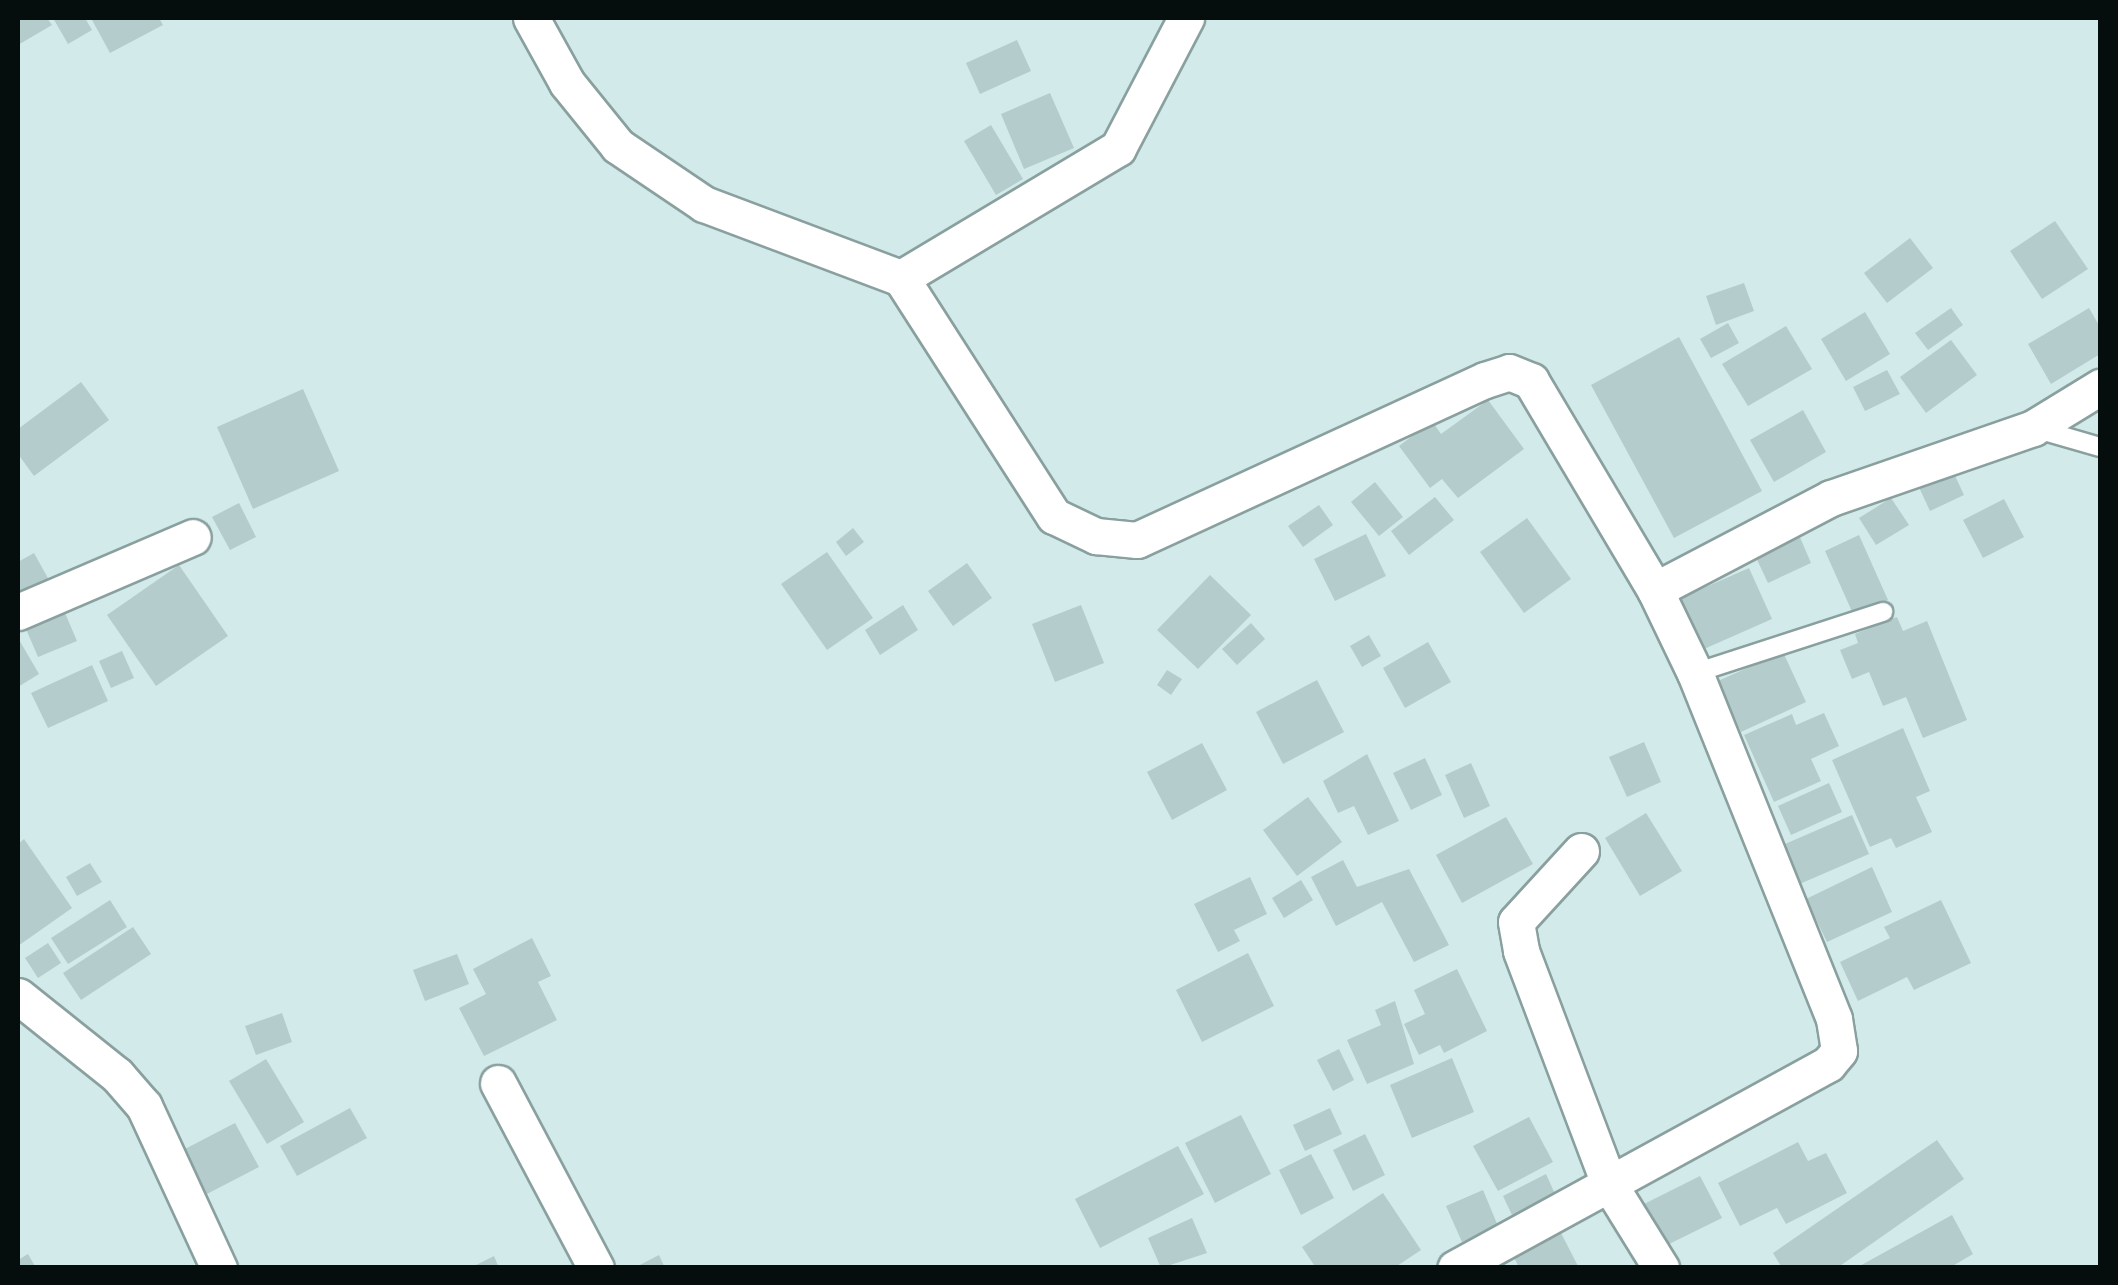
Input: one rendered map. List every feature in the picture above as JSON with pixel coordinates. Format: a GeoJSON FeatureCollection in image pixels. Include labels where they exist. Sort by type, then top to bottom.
{"type":"FeatureCollection","features":[{"type":"Feature","properties":{"kind":"street"},"geometry":{"type":"LineString","coordinates":[[531,18],[567,82],[618,146],[704,204],[901,278],[1054,516],[1096,536],[1137,540],[1509,372],[1531,381],[1655,590],[1694,674],[1834,1019],[1839,1051],[1828,1064],[1454,1268]]}},
{"type":"Feature","properties":{"kind":"street"},"geometry":{"type":"LineString","coordinates":[[901,278],[1118,148],[1186,18]]}},
{"type":"Feature","properties":{"kind":"street"},"geometry":{"type":"LineString","coordinates":[[1655,590],[1831,498],[2034,428],[2100,388]]}},
{"type":"Feature","properties":{"kind":"street"},"geometry":{"type":"LineString","coordinates":[[18,612],[194,537]]}},
{"type":"Feature","properties":{"kind":"street"},"geometry":{"type":"LineString","coordinates":[[1581,851],[1516,922],[1609,1184],[1661,1268]]}},
{"type":"Feature","properties":{"kind":"street"},"geometry":{"type":"LineString","coordinates":[[18,996],[117,1075],[144,1106],[219,1268]]}},
{"type":"Feature","properties":{"kind":"street"},"geometry":{"type":"LineString","coordinates":[[498,1083],[596,1268]]}},
{"type":"Feature","properties":{"kind":"lane"},"geometry":{"type":"LineString","coordinates":[[2034,428],[2100,447]]}},
{"type":"Feature","properties":{"kind":"lane"},"geometry":{"type":"LineString","coordinates":[[1694,674],[1883,612]]}},
{"type":"Feature","properties":{"kind":"building"},"geometry":{"type":"Polygon","coordinates":[[[18,18],[47,18],[52,25],[18,45],[18,18]]]}},
{"type":"Feature","properties":{"kind":"building"},"geometry":{"type":"Polygon","coordinates":[[[53,18],[85,18],[92,30],[68,44],[53,18]]]}},
{"type":"Feature","properties":{"kind":"building"},"geometry":{"type":"Polygon","coordinates":[[[91,18],[159,18],[163,25],[110,53],[91,18]]]}},
{"type":"Feature","properties":{"kind":"building"},"geometry":{"type":"Polygon","coordinates":[[[1017,40],[1031,71],[980,94],[966,63],[1017,40]]]}},
{"type":"Feature","properties":{"kind":"building"},"geometry":{"type":"Polygon","coordinates":[[[1050,93],[1074,148],[1024,169],[1001,114],[1050,93]]]}},
{"type":"Feature","properties":{"kind":"building"},"geometry":{"type":"Polygon","coordinates":[[[991,125],[1023,179],[996,195],[964,141],[991,125]]]}},
{"type":"Feature","properties":{"kind":"building"},"geometry":{"type":"Polygon","coordinates":[[[2055,221],[2088,269],[2042,299],[2010,251],[2055,221]]]}},
{"type":"Feature","properties":{"kind":"building"},"geometry":{"type":"Polygon","coordinates":[[[1910,238],[1933,268],[1887,303],[1864,273],[1910,238]]]}},
{"type":"Feature","properties":{"kind":"building"},"geometry":{"type":"Polygon","coordinates":[[[1744,283],[1754,311],[1716,325],[1706,296],[1744,283]]]}},
{"type":"Feature","properties":{"kind":"building"},"geometry":{"type":"Polygon","coordinates":[[[1951,308],[1963,325],[1928,350],[1915,333],[1951,308]]]}},
{"type":"Feature","properties":{"kind":"building"},"geometry":{"type":"Polygon","coordinates":[[[2089,308],[2100,327],[2100,354],[2051,384],[2028,344],[2089,308]]]}},
{"type":"Feature","properties":{"kind":"building"},"geometry":{"type":"Polygon","coordinates":[[[1865,312],[1890,354],[1846,381],[1821,339],[1865,312]]]}},
{"type":"Feature","properties":{"kind":"building"},"geometry":{"type":"Polygon","coordinates":[[[1728,323],[1739,343],[1711,358],[1700,339],[1728,323]]]}},
{"type":"Feature","properties":{"kind":"building"},"geometry":{"type":"Polygon","coordinates":[[[1786,326],[1812,369],[1748,406],[1722,364],[1786,326]]]}},
{"type":"Feature","properties":{"kind":"building"},"geometry":{"type":"Polygon","coordinates":[[[1679,337],[1762,491],[1674,538],[1591,385],[1679,337]]]}},
{"type":"Feature","properties":{"kind":"building"},"geometry":{"type":"Polygon","coordinates":[[[1951,340],[1977,375],[1926,413],[1900,377],[1951,340]]]}},
{"type":"Feature","properties":{"kind":"building"},"geometry":{"type":"Polygon","coordinates":[[[1887,370],[1900,394],[1865,411],[1853,387],[1887,370]]]}},
{"type":"Feature","properties":{"kind":"building"},"geometry":{"type":"Polygon","coordinates":[[[81,382],[109,420],[34,476],[18,454],[18,429],[81,382]]]}},
{"type":"Feature","properties":{"kind":"building"},"geometry":{"type":"Polygon","coordinates":[[[303,389],[339,471],[253,509],[217,427],[303,389]]]}},
{"type":"Feature","properties":{"kind":"building"},"geometry":{"type":"Polygon","coordinates":[[[1488,400],[1524,449],[1458,498],[1442,479],[1430,488],[1399,446],[1432,421],[1441,434],[1488,400]]]}},
{"type":"Feature","properties":{"kind":"building"},"geometry":{"type":"Polygon","coordinates":[[[1803,410],[1826,452],[1774,482],[1750,440],[1803,410]]]}},
{"type":"Feature","properties":{"kind":"building"},"geometry":{"type":"Polygon","coordinates":[[[1951,467],[1964,495],[1930,511],[1917,483],[1951,467]]]}},
{"type":"Feature","properties":{"kind":"building"},"geometry":{"type":"Polygon","coordinates":[[[1375,482],[1403,517],[1379,536],[1351,502],[1375,482]]]}},
{"type":"Feature","properties":{"kind":"building"},"geometry":{"type":"Polygon","coordinates":[[[1435,497],[1454,520],[1409,555],[1391,531],[1435,497]]]}},
{"type":"Feature","properties":{"kind":"building"},"geometry":{"type":"Polygon","coordinates":[[[1891,498],[1909,525],[1876,545],[1859,518],[1891,498]]]}},
{"type":"Feature","properties":{"kind":"building"},"geometry":{"type":"Polygon","coordinates":[[[2004,499],[2024,537],[1983,558],[1963,520],[2004,499]]]}},
{"type":"Feature","properties":{"kind":"building"},"geometry":{"type":"Polygon","coordinates":[[[239,503],[256,537],[230,550],[212,517],[239,503]]]}},
{"type":"Feature","properties":{"kind":"building"},"geometry":{"type":"Polygon","coordinates":[[[1319,505],[1333,525],[1303,547],[1288,526],[1319,505]]]}},
{"type":"Feature","properties":{"kind":"building"},"geometry":{"type":"Polygon","coordinates":[[[1527,518],[1571,579],[1524,613],[1480,552],[1527,518]]]}},
{"type":"Feature","properties":{"kind":"building"},"geometry":{"type":"Polygon","coordinates":[[[853,528],[864,542],[846,556],[836,542],[853,528]]]}},
{"type":"Feature","properties":{"kind":"building"},"geometry":{"type":"Polygon","coordinates":[[[1796,528],[1811,563],[1768,583],[1752,549],[1796,528]]]}},
{"type":"Feature","properties":{"kind":"building"},"geometry":{"type":"Polygon","coordinates":[[[1366,534],[1386,576],[1335,601],[1314,559],[1366,534]]]}},
{"type":"Feature","properties":{"kind":"building"},"geometry":{"type":"Polygon","coordinates":[[[1859,535],[1888,600],[1854,616],[1825,551],[1859,535]]]}},
{"type":"Feature","properties":{"kind":"building"},"geometry":{"type":"Polygon","coordinates":[[[827,552],[873,618],[827,650],[781,584],[827,552]]]}},
{"type":"Feature","properties":{"kind":"building"},"geometry":{"type":"Polygon","coordinates":[[[34,553],[49,580],[18,597],[18,562],[34,553]]]}},
{"type":"Feature","properties":{"kind":"building"},"geometry":{"type":"Polygon","coordinates":[[[967,563],[992,598],[953,626],[928,591],[967,563]]]}},
{"type":"Feature","properties":{"kind":"building"},"geometry":{"type":"Polygon","coordinates":[[[179,565],[228,636],[156,686],[107,615],[179,565]]]}},
{"type":"Feature","properties":{"kind":"building"},"geometry":{"type":"Polygon","coordinates":[[[1749,568],[1772,619],[1704,649],[1681,598],[1749,568]]]}},
{"type":"Feature","properties":{"kind":"building"},"geometry":{"type":"Polygon","coordinates":[[[1210,575],[1251,615],[1198,669],[1157,630],[1210,575]]]}},
{"type":"Feature","properties":{"kind":"building"},"geometry":{"type":"Polygon","coordinates":[[[903,605],[918,630],[880,655],[865,630],[903,605]]]}},
{"type":"Feature","properties":{"kind":"building"},"geometry":{"type":"Polygon","coordinates":[[[1081,605],[1104,663],[1055,682],[1032,624],[1081,605]]]}},
{"type":"Feature","properties":{"kind":"building"},"geometry":{"type":"Polygon","coordinates":[[[62,606],[77,641],[38,657],[23,622],[62,606]]]}},
{"type":"Feature","properties":{"kind":"building"},"geometry":{"type":"Polygon","coordinates":[[[1897,617],[1903,631],[1927,621],[1967,720],[1923,738],[1906,697],[1883,706],[1869,672],[1852,679],[1840,650],[1858,643],[1855,634],[1897,617]]]}},
{"type":"Feature","properties":{"kind":"building"},"geometry":{"type":"Polygon","coordinates":[[[1251,623],[1265,639],[1237,665],[1222,649],[1251,623]]]}},
{"type":"Feature","properties":{"kind":"building"},"geometry":{"type":"Polygon","coordinates":[[[1369,635],[1381,656],[1362,667],[1350,646],[1369,635]]]}},
{"type":"Feature","properties":{"kind":"building"},"geometry":{"type":"Polygon","coordinates":[[[18,638],[39,674],[18,687],[18,638]]]}},
{"type":"Feature","properties":{"kind":"building"},"geometry":{"type":"Polygon","coordinates":[[[1428,642],[1451,682],[1405,708],[1383,668],[1428,642]]]}},
{"type":"Feature","properties":{"kind":"building"},"geometry":{"type":"Polygon","coordinates":[[[122,651],[134,678],[111,688],[99,661],[122,651]]]}},
{"type":"Feature","properties":{"kind":"building"},"geometry":{"type":"Polygon","coordinates":[[[1783,652],[1806,702],[1741,732],[1718,681],[1783,652]]]}},
{"type":"Feature","properties":{"kind":"building"},"geometry":{"type":"Polygon","coordinates":[[[92,665],[108,701],[48,728],[31,693],[92,665]]]}},
{"type":"Feature","properties":{"kind":"building"},"geometry":{"type":"Polygon","coordinates":[[[1167,670],[1182,679],[1171,695],[1157,685],[1167,670]]]}},
{"type":"Feature","properties":{"kind":"building"},"geometry":{"type":"Polygon","coordinates":[[[1317,680],[1344,732],[1283,764],[1256,712],[1317,680]]]}},
{"type":"Feature","properties":{"kind":"building"},"geometry":{"type":"Polygon","coordinates":[[[1824,713],[1839,746],[1811,759],[1821,781],[1774,802],[1744,735],[1792,714],[1796,725],[1824,713]]]}},
{"type":"Feature","properties":{"kind":"building"},"geometry":{"type":"Polygon","coordinates":[[[1903,728],[1930,791],[1916,797],[1932,832],[1896,848],[1891,838],[1870,847],[1832,760],[1903,728]]]}},
{"type":"Feature","properties":{"kind":"building"},"geometry":{"type":"Polygon","coordinates":[[[1644,742],[1661,782],[1627,797],[1609,757],[1644,742]]]}},
{"type":"Feature","properties":{"kind":"building"},"geometry":{"type":"Polygon","coordinates":[[[1202,743],[1227,790],[1172,820],[1147,772],[1202,743]]]}},
{"type":"Feature","properties":{"kind":"building"},"geometry":{"type":"Polygon","coordinates":[[[1367,754],[1399,821],[1368,835],[1354,806],[1338,813],[1323,781],[1367,754]]]}},
{"type":"Feature","properties":{"kind":"building"},"geometry":{"type":"Polygon","coordinates":[[[1425,758],[1442,795],[1411,810],[1393,773],[1425,758]]]}},
{"type":"Feature","properties":{"kind":"building"},"geometry":{"type":"Polygon","coordinates":[[[1471,763],[1490,806],[1464,818],[1445,775],[1471,763]]]}},
{"type":"Feature","properties":{"kind":"building"},"geometry":{"type":"Polygon","coordinates":[[[1829,783],[1842,812],[1791,835],[1778,806],[1829,783]]]}},
{"type":"Feature","properties":{"kind":"building"},"geometry":{"type":"Polygon","coordinates":[[[1308,797],[1342,842],[1297,876],[1263,830],[1308,797]]]}},
{"type":"Feature","properties":{"kind":"building"},"geometry":{"type":"Polygon","coordinates":[[[1646,813],[1682,871],[1640,896],[1605,838],[1646,813]]]}},
{"type":"Feature","properties":{"kind":"building"},"geometry":{"type":"Polygon","coordinates":[[[1852,815],[1869,854],[1795,886],[1778,847],[1852,815]]]}},
{"type":"Feature","properties":{"kind":"building"},"geometry":{"type":"Polygon","coordinates":[[[1506,817],[1533,864],[1462,903],[1436,855],[1506,817]]]}},
{"type":"Feature","properties":{"kind":"building"},"geometry":{"type":"Polygon","coordinates":[[[24,839],[72,908],[18,946],[18,844],[24,839]]]}},
{"type":"Feature","properties":{"kind":"building"},"geometry":{"type":"Polygon","coordinates":[[[1343,860],[1357,887],[1409,869],[1449,945],[1414,962],[1382,902],[1336,926],[1311,877],[1343,860]]]}},
{"type":"Feature","properties":{"kind":"building"},"geometry":{"type":"Polygon","coordinates":[[[90,863],[102,882],[77,896],[66,877],[90,863]]]}},
{"type":"Feature","properties":{"kind":"building"},"geometry":{"type":"Polygon","coordinates":[[[1872,867],[1892,912],[1827,942],[1806,899],[1872,867]]]}},
{"type":"Feature","properties":{"kind":"building"},"geometry":{"type":"Polygon","coordinates":[[[1250,877],[1267,914],[1234,930],[1240,941],[1218,952],[1194,904],[1250,877]]]}},
{"type":"Feature","properties":{"kind":"building"},"geometry":{"type":"Polygon","coordinates":[[[1301,880],[1313,900],[1284,918],[1272,898],[1301,880]]]}},
{"type":"Feature","properties":{"kind":"building"},"geometry":{"type":"Polygon","coordinates":[[[110,900],[127,927],[68,964],[51,938],[110,900]]]}},
{"type":"Feature","properties":{"kind":"building"},"geometry":{"type":"Polygon","coordinates":[[[1941,900],[1971,963],[1914,990],[1907,977],[1858,1001],[1840,962],[1890,938],[1884,927],[1941,900]]]}},
{"type":"Feature","properties":{"kind":"building"},"geometry":{"type":"Polygon","coordinates":[[[133,927],[151,954],[81,1000],[63,973],[133,927]]]}},
{"type":"Feature","properties":{"kind":"building"},"geometry":{"type":"Polygon","coordinates":[[[532,938],[551,976],[538,982],[557,1020],[484,1056],[459,1008],[486,994],[473,969],[532,938]]]}},
{"type":"Feature","properties":{"kind":"building"},"geometry":{"type":"Polygon","coordinates":[[[48,943],[61,963],[38,978],[25,958],[48,943]]]}},
{"type":"Feature","properties":{"kind":"building"},"geometry":{"type":"Polygon","coordinates":[[[1248,953],[1274,1006],[1202,1042],[1176,990],[1248,953]]]}},
{"type":"Feature","properties":{"kind":"building"},"geometry":{"type":"Polygon","coordinates":[[[457,954],[469,984],[425,1001],[413,970],[457,954]]]}},
{"type":"Feature","properties":{"kind":"building"},"geometry":{"type":"Polygon","coordinates":[[[1457,969],[1487,1031],[1444,1053],[1440,1045],[1419,1055],[1404,1024],[1425,1014],[1414,990],[1457,969]]]}},
{"type":"Feature","properties":{"kind":"building"},"geometry":{"type":"Polygon","coordinates":[[[1395,1001],[1414,1064],[1367,1084],[1347,1040],[1381,1025],[1375,1010],[1395,1001]]]}},
{"type":"Feature","properties":{"kind":"building"},"geometry":{"type":"Polygon","coordinates":[[[282,1013],[292,1042],[256,1055],[245,1026],[282,1013]]]}},
{"type":"Feature","properties":{"kind":"building"},"geometry":{"type":"Polygon","coordinates":[[[1339,1049],[1354,1080],[1333,1091],[1317,1060],[1339,1049]]]}},
{"type":"Feature","properties":{"kind":"building"},"geometry":{"type":"Polygon","coordinates":[[[1452,1058],[1474,1112],[1412,1138],[1390,1085],[1452,1058]]]}},
{"type":"Feature","properties":{"kind":"building"},"geometry":{"type":"Polygon","coordinates":[[[266,1059],[304,1122],[267,1144],[229,1081],[266,1059]]]}},
{"type":"Feature","properties":{"kind":"building"},"geometry":{"type":"Polygon","coordinates":[[[350,1108],[367,1138],[297,1176],[280,1146],[350,1108]]]}},
{"type":"Feature","properties":{"kind":"building"},"geometry":{"type":"Polygon","coordinates":[[[1330,1108],[1342,1134],[1305,1151],[1293,1125],[1330,1108]]]}},
{"type":"Feature","properties":{"kind":"building"},"geometry":{"type":"Polygon","coordinates":[[[1241,1115],[1271,1174],[1215,1203],[1185,1143],[1241,1115]]]}},
{"type":"Feature","properties":{"kind":"building"},"geometry":{"type":"Polygon","coordinates":[[[1529,1117],[1553,1162],[1498,1191],[1473,1146],[1529,1117]]]}},
{"type":"Feature","properties":{"kind":"building"},"geometry":{"type":"Polygon","coordinates":[[[235,1123],[259,1167],[207,1194],[185,1149],[235,1123]]]}},
{"type":"Feature","properties":{"kind":"building"},"geometry":{"type":"Polygon","coordinates":[[[1365,1134],[1385,1175],[1353,1191],[1333,1150],[1365,1134]]]}},
{"type":"Feature","properties":{"kind":"building"},"geometry":{"type":"Polygon","coordinates":[[[1937,1140],[1964,1179],[1837,1268],[1782,1268],[1773,1253],[1937,1140]]]}},
{"type":"Feature","properties":{"kind":"building"},"geometry":{"type":"Polygon","coordinates":[[[1798,1142],[1808,1161],[1826,1153],[1847,1193],[1786,1224],[1777,1208],[1740,1226],[1718,1183],[1798,1142]]]}},
{"type":"Feature","properties":{"kind":"building"},"geometry":{"type":"Polygon","coordinates":[[[1178,1146],[1204,1194],[1100,1248],[1075,1199],[1178,1146]]]}},
{"type":"Feature","properties":{"kind":"building"},"geometry":{"type":"Polygon","coordinates":[[[1311,1154],[1334,1198],[1301,1215],[1279,1170],[1311,1154]]]}},
{"type":"Feature","properties":{"kind":"building"},"geometry":{"type":"Polygon","coordinates":[[[1546,1174],[1555,1194],[1512,1215],[1503,1196],[1546,1174]]]}},
{"type":"Feature","properties":{"kind":"building"},"geometry":{"type":"Polygon","coordinates":[[[1700,1176],[1722,1218],[1665,1246],[1644,1204],[1700,1176]]]}},
{"type":"Feature","properties":{"kind":"building"},"geometry":{"type":"Polygon","coordinates":[[[1483,1190],[1498,1226],[1462,1242],[1446,1206],[1483,1190]]]}},
{"type":"Feature","properties":{"kind":"building"},"geometry":{"type":"Polygon","coordinates":[[[1383,1193],[1421,1250],[1394,1268],[1316,1268],[1302,1247],[1383,1193]]]}},
{"type":"Feature","properties":{"kind":"building"},"geometry":{"type":"Polygon","coordinates":[[[1952,1215],[1973,1254],[1949,1268],[1856,1268],[1952,1215]]]}},
{"type":"Feature","properties":{"kind":"building"},"geometry":{"type":"Polygon","coordinates":[[[1192,1218],[1207,1253],[1161,1268],[1148,1238],[1192,1218]]]}},
{"type":"Feature","properties":{"kind":"building"},"geometry":{"type":"Polygon","coordinates":[[[1561,1233],[1579,1268],[1519,1268],[1514,1257],[1561,1233]]]}},
{"type":"Feature","properties":{"kind":"building"},"geometry":{"type":"Polygon","coordinates":[[[28,1254],[36,1268],[18,1268],[18,1260],[28,1254]]]}},
{"type":"Feature","properties":{"kind":"building"},"geometry":{"type":"Polygon","coordinates":[[[659,1255],[665,1268],[634,1268],[659,1255]]]}},
{"type":"Feature","properties":{"kind":"building"},"geometry":{"type":"Polygon","coordinates":[[[494,1256],[499,1268],[470,1268],[494,1256]]]}}]}
